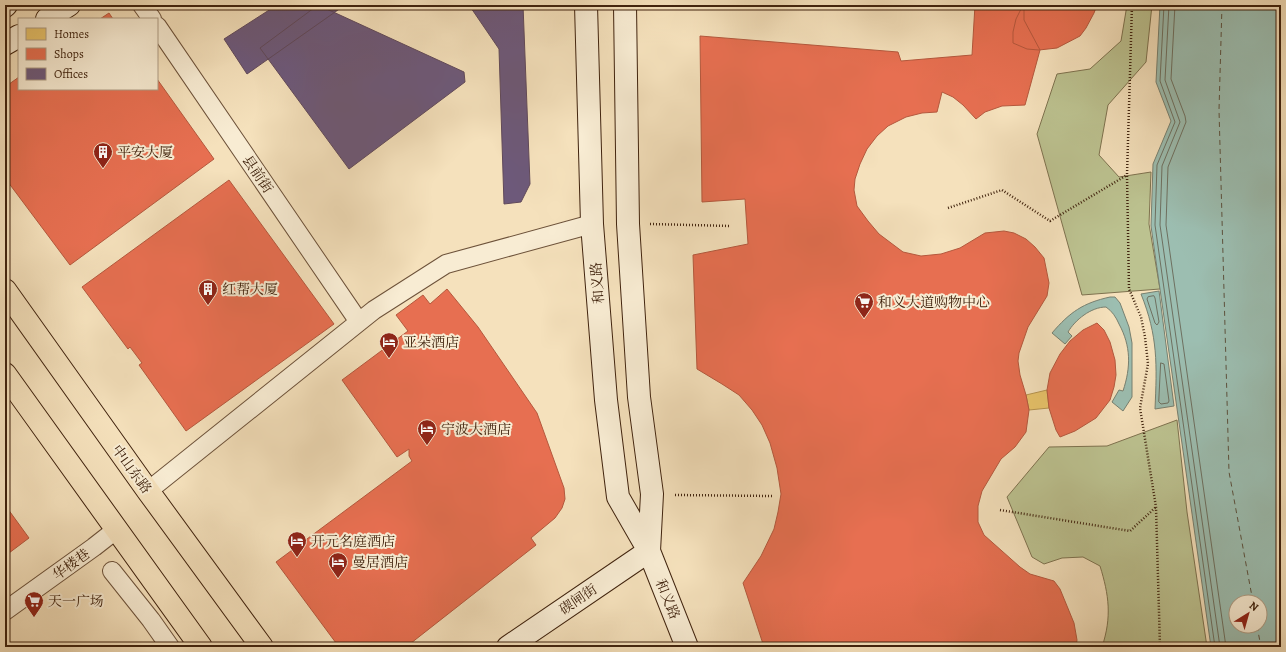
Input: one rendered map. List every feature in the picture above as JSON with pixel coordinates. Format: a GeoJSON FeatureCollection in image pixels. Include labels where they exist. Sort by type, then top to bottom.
{"type":"FeatureCollection","features":[{"type":"Feature","properties":{"kind":"main road"},"geometry":{"type":"LineString","coordinates":[[49,18],[69,5]]}},
{"type":"Feature","properties":{"kind":"main road","name":"和义路"},"geometry":{"type":"LineString","coordinates":[[586,5],[592,224],[606,400],[618,497],[649,551],[686,647]]}},
{"type":"Feature","properties":{"kind":"main road","name":"和义路"},"geometry":{"type":"LineString","coordinates":[[624,5],[628,224],[639,397],[652,494],[649,551]]}},
{"type":"Feature","properties":{"kind":"main road"},"geometry":{"type":"LineString","coordinates":[[5,44],[18,37]]}},
{"type":"Feature","properties":{"kind":"main road","name":"中山东路"},"geometry":{"type":"LineString","coordinates":[[5,290],[148,491],[262,647]]}},
{"type":"Feature","properties":{"kind":"main road"},"geometry":{"type":"LineString","coordinates":[[5,374],[201,647]]}},
{"type":"Feature","properties":{"kind":"main road","name":"碶闸街"},"geometry":{"type":"LineString","coordinates":[[508,647],[649,551]]}},
{"type":"Feature","properties":{"kind":"street"},"geometry":{"type":"LineString","coordinates":[[142,5],[151,18]]}},
{"type":"Feature","properties":{"kind":"street","name":"县前街"},"geometry":{"type":"LineString","coordinates":[[158,27],[359,322]]}},
{"type":"Feature","properties":{"kind":"street"},"geometry":{"type":"LineString","coordinates":[[148,491],[374,310],[446,264],[592,224]]}},
{"type":"Feature","properties":{"kind":"street","name":"华楼巷"},"geometry":{"type":"LineString","coordinates":[[5,611],[117,529]]}},
{"type":"Feature","properties":{"kind":"street"},"geometry":{"type":"LineString","coordinates":[[112,571],[151,620],[170,647]]}},
{"type":"Feature","properties":{"kind":"path"},"geometry":{"type":"LineString","coordinates":[[1132,5],[1128,175],[1129,289],[1141,317],[1148,364],[1140,408],[1156,507],[1160,647]]}},
{"type":"Feature","properties":{"kind":"path"},"geometry":{"type":"LineString","coordinates":[[948,208],[1002,190],[1050,221],[1128,175]]}},
{"type":"Feature","properties":{"kind":"path"},"geometry":{"type":"LineString","coordinates":[[628,224],[731,226]]}},
{"type":"Feature","properties":{"kind":"path"},"geometry":{"type":"LineString","coordinates":[[675,494],[772,496]]}},
{"type":"Feature","properties":{"kind":"path"},"geometry":{"type":"LineString","coordinates":[[1000,510],[1130,531],[1156,507]]}},
{"type":"Feature","properties":{"kind":"green space"},"geometry":{"type":"Polygon","coordinates":[[[1127,5],[1152,5],[1146,62],[1108,105],[1099,155],[1119,177],[1151,172],[1149,224],[1160,289],[1082,295],[1037,134],[1057,74],[1090,69],[1121,41],[1127,5]]]}},
{"type":"Feature","properties":{"kind":"green space"},"geometry":{"type":"Polygon","coordinates":[[[1177,420],[1187,512],[1207,647],[1102,647],[1107,626],[1108,606],[1106,587],[1100,566],[1083,557],[1062,558],[1044,564],[1032,557],[1007,497],[1049,447],[1107,446],[1177,420]]]}},
{"type":"Feature","properties":{"kind":"water"},"geometry":{"type":"Polygon","coordinates":[[[1160,5],[1281,5],[1281,647],[1211,647],[1151,226],[1153,164],[1171,121],[1156,82],[1160,5]]]}},
{"type":"Feature","properties":{"kind":"water"},"geometry":{"type":"Polygon","coordinates":[[[1159,291],[1174,406],[1155,409],[1155,351],[1151,324],[1141,294],[1159,291]]]}},
{"type":"Feature","properties":{"kind":"water"},"geometry":{"type":"Polygon","coordinates":[[[1115,297],[1120,303],[1129,327],[1132,343],[1132,397],[1123,411],[1112,402],[1119,390],[1123,391],[1126,382],[1128,349],[1123,332],[1112,312],[1106,307],[1095,309],[1084,315],[1071,327],[1068,332],[1072,336],[1065,344],[1052,333],[1065,319],[1078,309],[1100,299],[1115,297]]]}},
{"type":"Feature","properties":{"kind":"building: Homes"},"geometry":{"type":"Polygon","coordinates":[[[1047,390],[1049,408],[1029,410],[1026,395],[1047,390]]]}},
{"type":"Feature","properties":{"kind":"building: Shops","name":"和义大道购物中心"},"geometry":{"type":"Polygon","coordinates":[[[975,5],[1024,5],[1024,20],[1040,50],[1025,105],[1002,106],[985,112],[976,119],[953,97],[942,92],[937,112],[922,113],[906,117],[888,126],[877,136],[867,149],[860,164],[855,179],[854,190],[857,206],[868,221],[879,234],[903,252],[921,256],[941,254],[960,248],[985,233],[1004,231],[1014,233],[1026,239],[1044,258],[1049,283],[1047,296],[1028,327],[1019,353],[1018,361],[1029,410],[1026,432],[1015,447],[1001,459],[982,491],[978,506],[978,522],[984,535],[1020,567],[1030,574],[1054,581],[1060,589],[1074,623],[1077,640],[1076,647],[764,647],[743,583],[761,556],[774,529],[781,494],[777,468],[770,443],[762,425],[752,410],[739,395],[697,369],[693,255],[748,244],[745,199],[702,202],[700,36],[898,52],[901,61],[972,55],[975,5]]]}},
{"type":"Feature","properties":{"kind":"building: Shops"},"geometry":{"type":"Polygon","coordinates":[[[1023,5],[1097,5],[1086,28],[1080,36],[1057,48],[1039,50],[1027,49],[1013,43],[1013,32],[1016,19],[1023,5]]]}},
{"type":"Feature","properties":{"kind":"building: Shops"},"geometry":{"type":"Polygon","coordinates":[[[109,13],[112,18],[102,18],[109,13]]]}},
{"type":"Feature","properties":{"kind":"building: Shops","name":"平安大厦"},"geometry":{"type":"Polygon","coordinates":[[[18,78],[18,90],[158,90],[158,80],[214,159],[70,265],[5,178],[5,87],[18,78]]]}},
{"type":"Feature","properties":{"kind":"building: Shops","name":"红帮大厦"},"geometry":{"type":"Polygon","coordinates":[[[229,180],[334,324],[186,431],[139,365],[142,363],[130,347],[128,349],[82,287],[229,180]]]}},
{"type":"Feature","properties":{"kind":"building: Shops"},"geometry":{"type":"Polygon","coordinates":[[[447,289],[478,327],[537,413],[564,488],[565,499],[562,508],[555,518],[531,538],[536,545],[406,647],[339,647],[276,562],[412,461],[409,456],[409,449],[397,457],[342,380],[408,331],[396,315],[423,295],[430,304],[447,289]]]}},
{"type":"Feature","properties":{"kind":"building: Shops"},"geometry":{"type":"Polygon","coordinates":[[[1097,323],[1104,330],[1110,342],[1115,360],[1116,375],[1110,400],[1096,418],[1075,431],[1060,437],[1056,430],[1049,408],[1047,390],[1050,373],[1060,354],[1070,341],[1083,330],[1097,323]]]}},
{"type":"Feature","properties":{"kind":"building: Shops"},"geometry":{"type":"Polygon","coordinates":[[[5,505],[29,538],[5,556],[5,505]]]}},
{"type":"Feature","properties":{"kind":"building: Offices"},"geometry":{"type":"Polygon","coordinates":[[[277,5],[345,5],[247,74],[224,39],[277,5]]]}},
{"type":"Feature","properties":{"kind":"building: Offices"},"geometry":{"type":"Polygon","coordinates":[[[318,5],[464,72],[465,82],[349,169],[260,48],[318,5]]]}},
{"type":"Feature","properties":{"kind":"building: Offices"},"geometry":{"type":"Polygon","coordinates":[[[469,5],[523,5],[530,184],[521,202],[504,204],[499,49],[469,5]]]}},
{"type":"Feature","properties":{"kind":"ferry route"},"geometry":{"type":"LineString","coordinates":[[1222,5],[1219,110],[1229,472],[1252,594]]}},
{"type":"Feature","properties":{"kind":"ferry route"},"geometry":{"type":"LineString","coordinates":[[1259,634],[1261,647]]}},
{"type":"Feature","properties":{"kind":"place","name":"平安大厦"},"geometry":{"type":"Point","coordinates":[103,169]}},
{"type":"Feature","properties":{"kind":"place","name":"红帮大厦"},"geometry":{"type":"Point","coordinates":[208,306]}},
{"type":"Feature","properties":{"kind":"place","name":"和义大道购物中心"},"geometry":{"type":"Point","coordinates":[864,319]}},
{"type":"Feature","properties":{"kind":"place","name":"亚朵酒店"},"geometry":{"type":"Point","coordinates":[389,359]}},
{"type":"Feature","properties":{"kind":"place","name":"宁波大酒店"},"geometry":{"type":"Point","coordinates":[427,446]}},
{"type":"Feature","properties":{"kind":"place","name":"开元名庭酒店"},"geometry":{"type":"Point","coordinates":[297,558]}},
{"type":"Feature","properties":{"kind":"place","name":"曼居酒店"},"geometry":{"type":"Point","coordinates":[338,579]}},
{"type":"Feature","properties":{"kind":"place","name":"天一广场"},"geometry":{"type":"Point","coordinates":[34,618]}}]}
